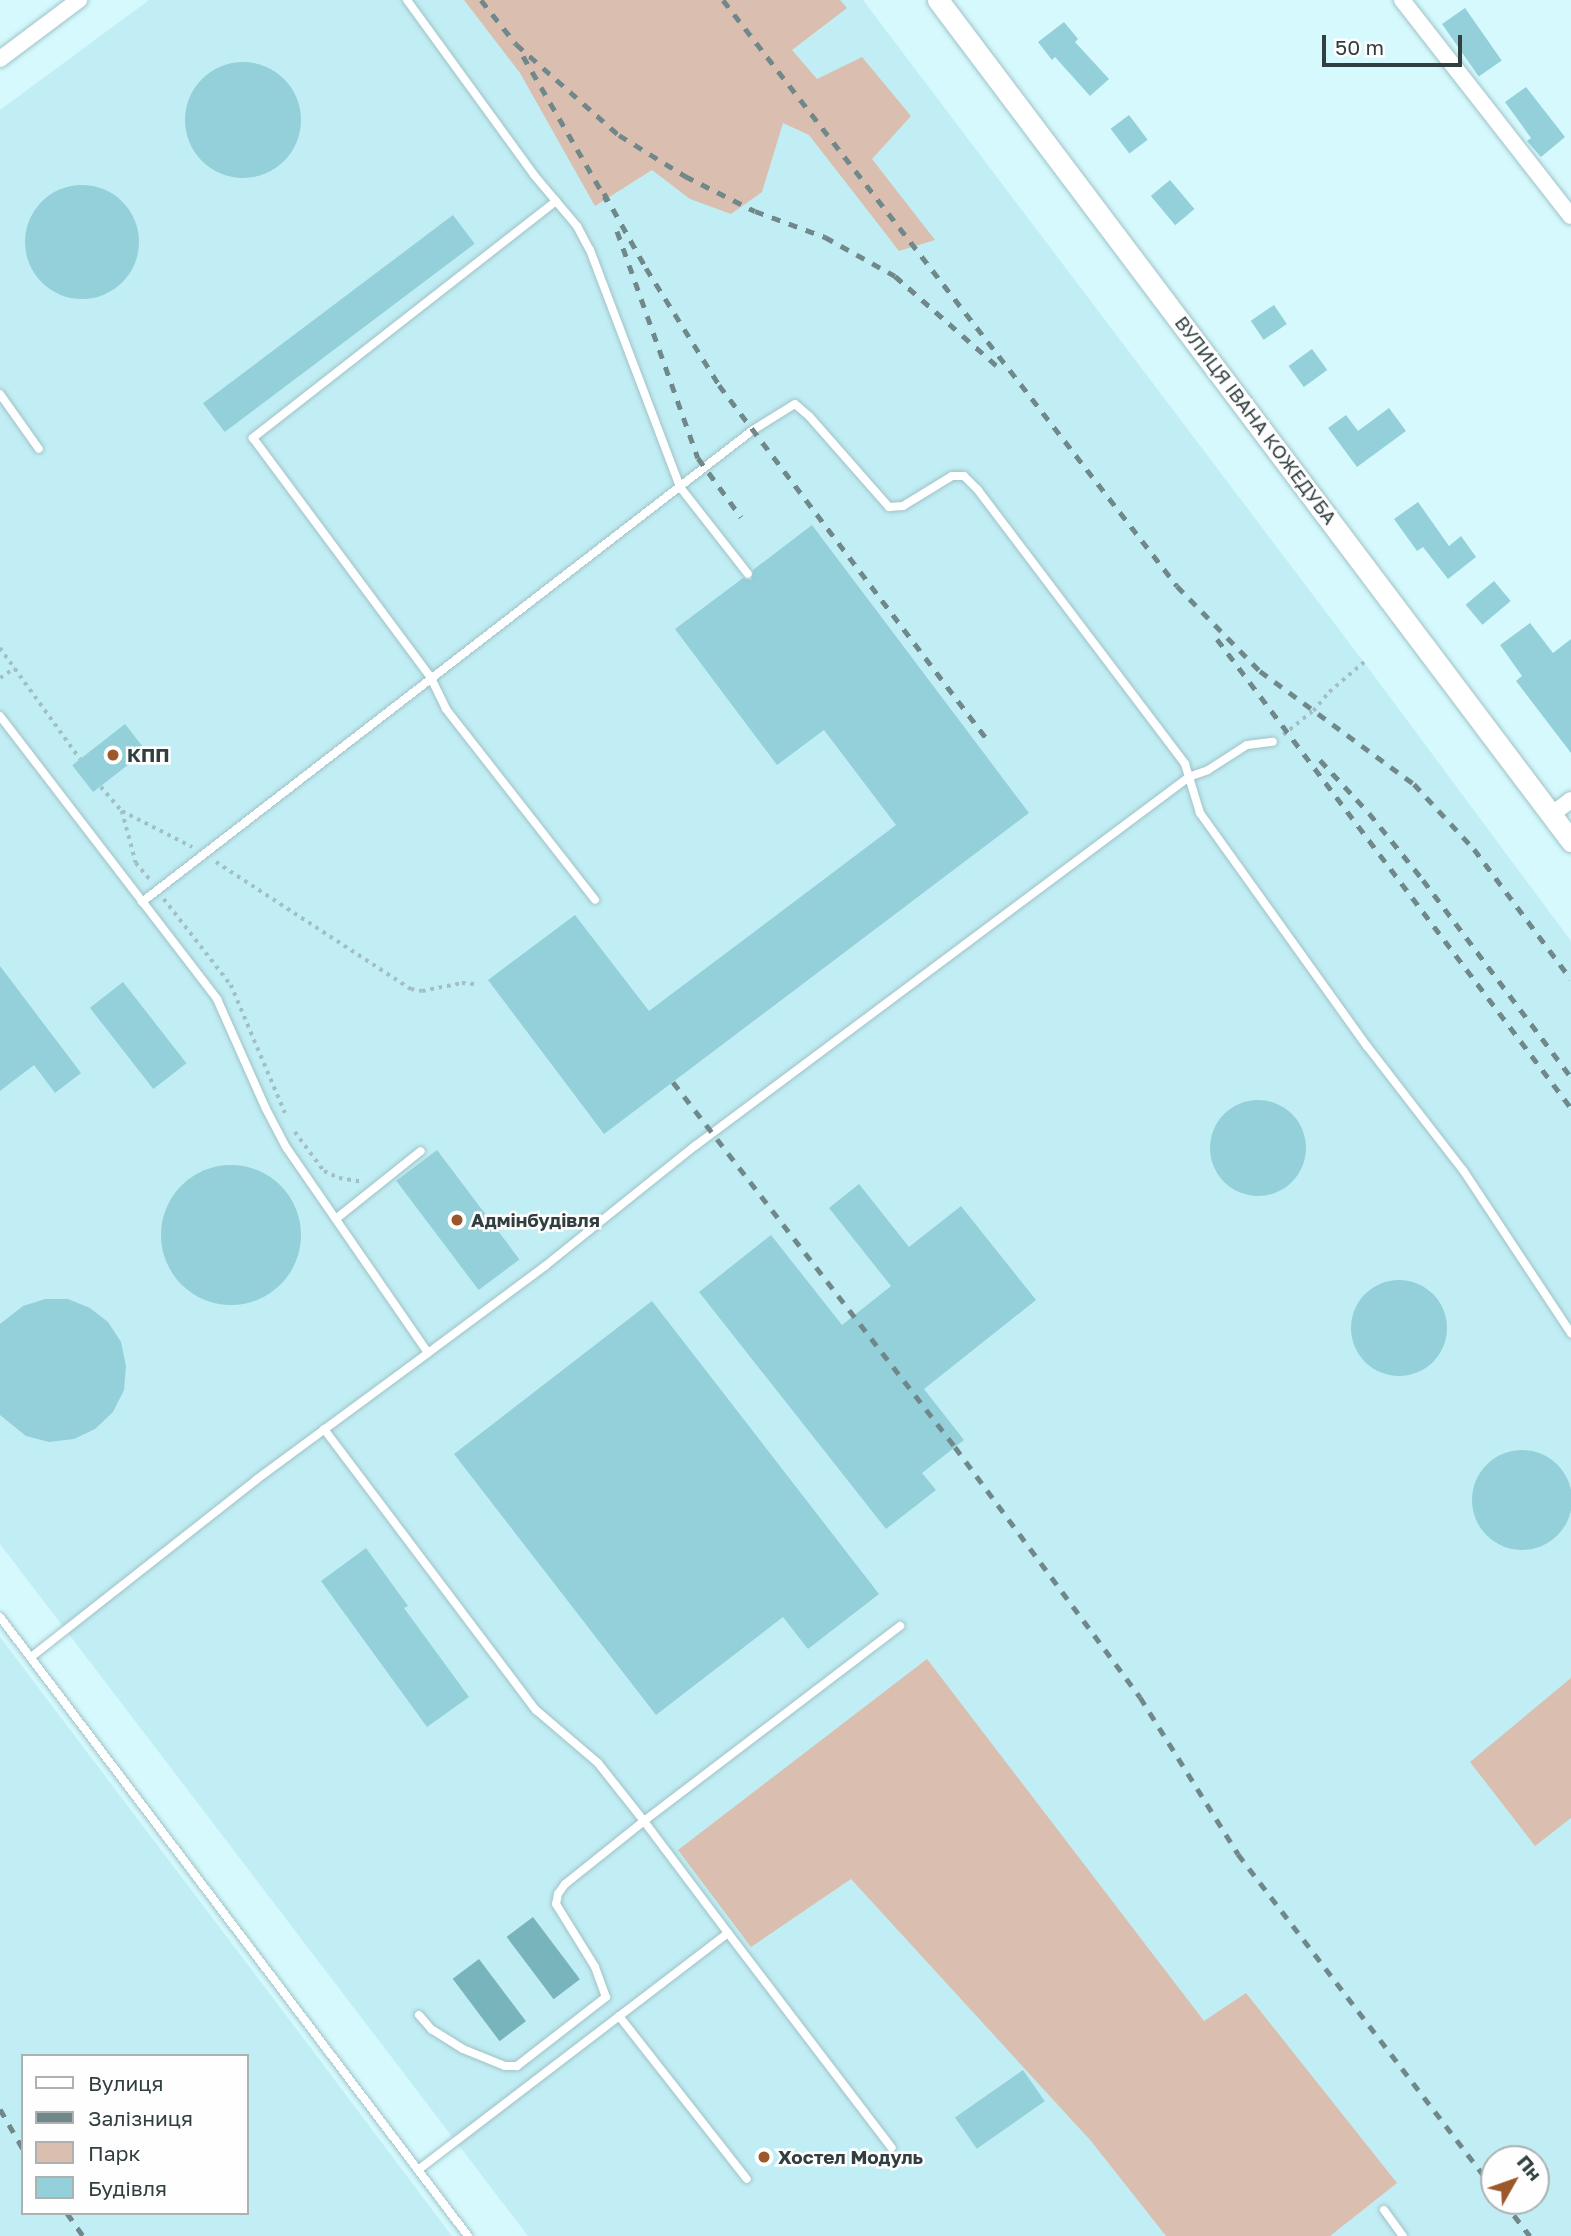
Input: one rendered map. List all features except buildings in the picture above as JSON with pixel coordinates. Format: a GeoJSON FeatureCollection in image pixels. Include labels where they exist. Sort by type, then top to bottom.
{"type":"FeatureCollection","features":[{"type":"Feature","properties":{"kind":"street"},"geometry":{"type":"LineString","coordinates":[[0,59],[79,0]]}},
{"type":"Feature","properties":{"kind":"street","name":"ВУЛИЦЯ ІВАНА КОЖЕДУБА"},"geometry":{"type":"LineString","coordinates":[[938,0],[1571,841]]}},
{"type":"Feature","properties":{"kind":"street"},"geometry":{"type":"LineString","coordinates":[[1402,0],[1571,216]]}},
{"type":"Feature","properties":{"kind":"street"},"geometry":{"type":"LineString","coordinates":[[1551,815],[1571,800]]}},
{"type":"Feature","properties":{"kind":"lane"},"geometry":{"type":"LineString","coordinates":[[407,0],[576,226],[590,250],[680,487],[748,574]]}},
{"type":"Feature","properties":{"kind":"lane"},"geometry":{"type":"LineString","coordinates":[[556,201],[253,438],[431,678],[446,709],[595,900]]}},
{"type":"Feature","properties":{"kind":"lane"},"geometry":{"type":"LineString","coordinates":[[0,394],[38,449]]}},
{"type":"Feature","properties":{"kind":"lane"},"geometry":{"type":"LineString","coordinates":[[142,902],[753,430],[795,404],[809,416],[889,508],[903,506],[952,476],[964,476],[978,490],[1185,764],[1200,813],[1367,1046],[1463,1170],[1571,1333]]}},
{"type":"Feature","properties":{"kind":"lane"},"geometry":{"type":"LineString","coordinates":[[0,716],[217,999],[286,1147],[428,1353]]}},
{"type":"Feature","properties":{"kind":"lane"},"geometry":{"type":"LineString","coordinates":[[31,1657],[324,1429],[545,1266],[695,1146],[1189,777],[1209,770],[1247,745],[1273,742]]}},
{"type":"Feature","properties":{"kind":"lane"},"geometry":{"type":"LineString","coordinates":[[337,1219],[421,1151]]}},
{"type":"Feature","properties":{"kind":"lane"},"geometry":{"type":"LineString","coordinates":[[324,1429],[536,1710],[578,1743],[598,1763],[644,1821],[892,2148]]}},
{"type":"Feature","properties":{"kind":"lane"},"geometry":{"type":"LineString","coordinates":[[0,1617],[468,2236]]}},
{"type":"Feature","properties":{"kind":"lane"},"geometry":{"type":"LineString","coordinates":[[419,2015],[432,2030],[463,2049],[505,2066],[517,2066],[606,1997],[595,1967],[556,1904],[558,1894],[565,1884],[900,1626]]}},
{"type":"Feature","properties":{"kind":"lane"},"geometry":{"type":"LineString","coordinates":[[418,2170],[728,1933]]}},
{"type":"Feature","properties":{"kind":"lane"},"geometry":{"type":"LineString","coordinates":[[620,2016],[747,2179]]}},
{"type":"Feature","properties":{"kind":"lane"},"geometry":{"type":"LineString","coordinates":[[1384,2210],[1404,2236]]}},
{"type":"Feature","properties":{"kind":"path"},"geometry":{"type":"LineString","coordinates":[[0,648],[80,759]]}},
{"type":"Feature","properties":{"kind":"path"},"geometry":{"type":"LineString","coordinates":[[1273,742],[1313,711],[1329,692],[1364,662]]}},
{"type":"Feature","properties":{"kind":"path"},"geometry":{"type":"LineString","coordinates":[[0,678],[15,667]]}},
{"type":"Feature","properties":{"kind":"path"},"geometry":{"type":"LineString","coordinates":[[122,811],[203,853],[411,989],[422,991],[462,983],[474,984]]}},
{"type":"Feature","properties":{"kind":"shaded area"},"geometry":{"type":"Polygon","coordinates":[[[149,0],[863,0],[1372,673],[1571,941],[1571,2236],[528,2236],[0,1544],[0,110],[149,0]]]}},
{"type":"Feature","properties":{"kind":"shaded area"},"geometry":{"type":"Polygon","coordinates":[[[0,1637],[452,2236],[0,2236],[0,1637]]]}},
{"type":"Feature","properties":{"kind":"shaded area"},"geometry":{"type":"Polygon","coordinates":[[[533,1917],[580,1979],[554,1999],[507,1937],[533,1917]]]}},
{"type":"Feature","properties":{"kind":"shaded area"},"geometry":{"type":"Polygon","coordinates":[[[479,1959],[526,2021],[500,2041],[453,1979],[479,1959]]]}},
{"type":"Feature","properties":{"kind":"green space"},"geometry":{"type":"Polygon","coordinates":[[[464,0],[840,0],[847,8],[792,50],[817,79],[862,57],[911,116],[872,159],[935,240],[899,251],[809,135],[783,123],[762,192],[731,214],[690,199],[652,170],[595,206],[520,73],[464,0]]]}},
{"type":"Feature","properties":{"kind":"green space"},"geometry":{"type":"Polygon","coordinates":[[[927,1659],[1204,2021],[1246,1993],[1397,2183],[1330,2236],[1166,2236],[1091,2141],[851,1879],[751,1947],[678,1850],[927,1659]]]}},
{"type":"Feature","properties":{"kind":"green space"},"geometry":{"type":"Polygon","coordinates":[[[1571,1678],[1571,1818],[1535,1846],[1470,1762],[1571,1678]]]}},
{"type":"Feature","properties":{"kind":"railway"},"geometry":{"type":"LineString","coordinates":[[481,0],[516,44],[619,135],[685,176],[755,211],[825,237],[895,276],[996,365]]}},
{"type":"Feature","properties":{"kind":"railway"},"geometry":{"type":"LineString","coordinates":[[723,0],[1177,586],[1260,671],[1414,784],[1474,849],[1571,979]]}},
{"type":"Feature","properties":{"kind":"railway"},"geometry":{"type":"LineString","coordinates":[[523,56],[607,201]]}},
{"type":"Feature","properties":{"kind":"railway"},"geometry":{"type":"LineString","coordinates":[[604,193],[646,268],[719,385],[989,742]]}},
{"type":"Feature","properties":{"kind":"railway"},"geometry":{"type":"LineString","coordinates":[[617,231],[698,458],[741,517]]}},
{"type":"Feature","properties":{"kind":"railway"},"geometry":{"type":"LineString","coordinates":[[1217,639],[1571,1108]]}},
{"type":"Feature","properties":{"kind":"railway"},"geometry":{"type":"LineString","coordinates":[[1320,760],[1369,813],[1423,880],[1571,1077]]}},
{"type":"Feature","properties":{"kind":"railway"},"geometry":{"type":"LineString","coordinates":[[673,1082],[955,1447],[1140,1697],[1238,1854],[1480,2171]]}},
{"type":"Feature","properties":{"kind":"railway"},"geometry":{"type":"LineString","coordinates":[[0,2109],[21,2146]]}},
{"type":"Feature","properties":{"kind":"railway"},"geometry":{"type":"LineString","coordinates":[[68,2215],[83,2236]]}},
{"type":"Feature","properties":{"kind":"railway"},"geometry":{"type":"LineString","coordinates":[[1514,2215],[1530,2236]]}},
{"type":"Feature","properties":{"kind":"place","name":"КПП"},"geometry":{"type":"Point","coordinates":[113,755]}},
{"type":"Feature","properties":{"kind":"place","name":"Адмінбудівля"},"geometry":{"type":"Point","coordinates":[457,1220]}},
{"type":"Feature","properties":{"kind":"place","name":"Хостел Модуль"},"geometry":{"type":"Point","coordinates":[764,2157]}}]}
